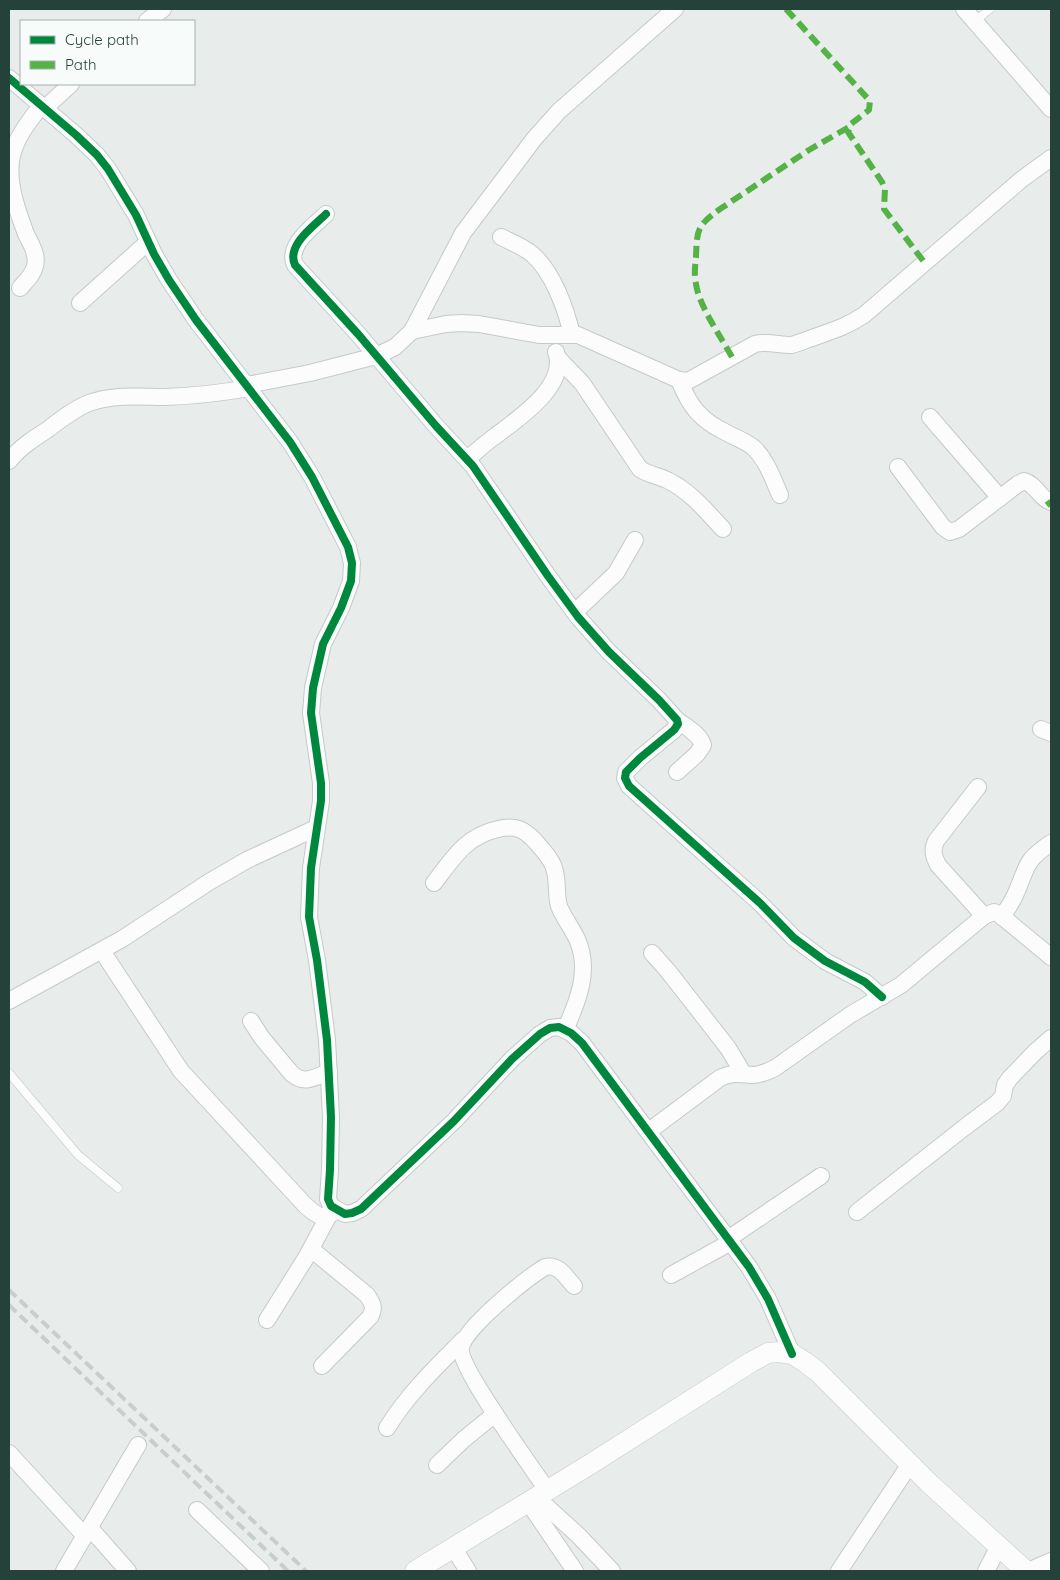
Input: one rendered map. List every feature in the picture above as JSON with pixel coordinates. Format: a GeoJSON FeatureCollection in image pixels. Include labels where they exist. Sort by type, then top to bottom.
{"type":"FeatureCollection","features":[{"type":"Feature","properties":{"kind":"street"},"geometry":{"type":"LineString","coordinates":[[148,20],[163,9]]}},
{"type":"Feature","properties":{"kind":"street"},"geometry":{"type":"LineString","coordinates":[[9,461],[14,454],[34,439],[72,412],[90,403],[115,398],[216,394],[376,356],[395,347],[412,331],[463,233],[534,139],[559,112],[675,9]]}},
{"type":"Feature","properties":{"kind":"street"},"geometry":{"type":"LineString","coordinates":[[970,15],[1051,109]]}},
{"type":"Feature","properties":{"kind":"street"},"geometry":{"type":"LineString","coordinates":[[9,78],[76,135],[97,155],[108,169],[136,215],[148,242],[169,280],[196,320],[290,442],[312,477],[341,532],[352,563],[348,594],[324,644],[313,688],[311,713],[321,783],[321,801],[310,882],[309,917],[320,978],[327,1040],[331,1117],[328,1199],[333,1213],[267,1320]]}},
{"type":"Feature","properties":{"kind":"street"},"geometry":{"type":"LineString","coordinates":[[20,288],[35,268],[36,254],[26,232],[12,186],[10,167],[12,153],[17,142],[43,108],[70,85]]}},
{"type":"Feature","properties":{"kind":"street"},"geometry":{"type":"LineString","coordinates":[[412,331],[446,324],[479,324],[550,336],[572,335],[588,339],[679,380],[688,381],[755,344],[762,342],[791,345],[842,329],[854,322],[1022,179],[1051,158]]}},
{"type":"Feature","properties":{"kind":"street"},"geometry":{"type":"LineString","coordinates":[[326,214],[296,246],[292,254],[292,260],[467,459],[486,483],[548,576],[609,652],[677,720],[702,740],[703,745],[697,754],[677,772]]}},
{"type":"Feature","properties":{"kind":"street"},"geometry":{"type":"LineString","coordinates":[[501,237],[532,254],[540,263],[563,304],[572,335]]}},
{"type":"Feature","properties":{"kind":"street"},"geometry":{"type":"LineString","coordinates":[[80,303],[148,242]]}},
{"type":"Feature","properties":{"kind":"street"},"geometry":{"type":"LineString","coordinates":[[467,459],[524,415],[555,378],[559,366],[550,336]]}},
{"type":"Feature","properties":{"kind":"street"},"geometry":{"type":"LineString","coordinates":[[558,358],[582,383],[640,469],[668,480],[680,488],[692,497],[723,530]]}},
{"type":"Feature","properties":{"kind":"street"},"geometry":{"type":"LineString","coordinates":[[679,380],[686,398],[701,417],[724,432],[747,443],[755,450],[772,474],[780,495]]}},
{"type":"Feature","properties":{"kind":"street"},"geometry":{"type":"LineString","coordinates":[[930,417],[1000,498]]}},
{"type":"Feature","properties":{"kind":"street"},"geometry":{"type":"LineString","coordinates":[[898,467],[943,527],[950,532],[959,529],[1024,481],[1030,483],[1046,500],[1051,502]]}},
{"type":"Feature","properties":{"kind":"street"},"geometry":{"type":"LineString","coordinates":[[575,612],[616,573],[634,540]]}},
{"type":"Feature","properties":{"kind":"street"},"geometry":{"type":"LineString","coordinates":[[677,720],[678,724],[674,730],[626,772],[629,786],[760,903],[794,938],[825,961],[865,982],[882,997]]}},
{"type":"Feature","properties":{"kind":"street"},"geometry":{"type":"LineString","coordinates":[[978,787],[936,841],[933,848],[938,864],[984,916]]}},
{"type":"Feature","properties":{"kind":"street"},"geometry":{"type":"LineString","coordinates":[[434,883],[458,852],[475,837],[486,832],[513,826],[521,829],[547,854],[557,877],[557,898],[560,908],[581,948],[583,962],[581,988],[565,1030]]}},
{"type":"Feature","properties":{"kind":"street"},"geometry":{"type":"LineString","coordinates":[[9,1001],[122,940],[247,860],[316,828]]}},
{"type":"Feature","properties":{"kind":"street"},"geometry":{"type":"LineString","coordinates":[[1002,917],[1016,894],[1027,864],[1035,855],[1051,843]]}},
{"type":"Feature","properties":{"kind":"street"},"geometry":{"type":"LineString","coordinates":[[649,1132],[720,1078],[729,1074],[763,1074],[775,1068],[850,1014],[901,986],[984,916],[994,912],[1051,957]]}},
{"type":"Feature","properties":{"kind":"street"},"geometry":{"type":"LineString","coordinates":[[102,951],[166,1050],[200,1093],[305,1205],[315,1214],[322,1216],[333,1213],[352,1213],[361,1209],[454,1121],[512,1059],[540,1034],[550,1028],[559,1027],[571,1033],[582,1043],[749,1267],[768,1299],[792,1354]]}},
{"type":"Feature","properties":{"kind":"street"},"geometry":{"type":"LineString","coordinates":[[652,953],[728,1048],[744,1073]]}},
{"type":"Feature","properties":{"kind":"street"},"geometry":{"type":"LineString","coordinates":[[251,1021],[262,1038],[298,1080],[310,1080],[328,1072]]}},
{"type":"Feature","properties":{"kind":"street"},"geometry":{"type":"LineString","coordinates":[[857,1212],[997,1103],[1003,1096],[1005,1085],[1010,1078],[1051,1038]]}},
{"type":"Feature","properties":{"kind":"street"},"geometry":{"type":"LineString","coordinates":[[671,1275],[730,1240],[821,1176]]}},
{"type":"Feature","properties":{"kind":"street"},"geometry":{"type":"LineString","coordinates":[[311,1249],[367,1295],[374,1305],[370,1317],[322,1366]]}},
{"type":"Feature","properties":{"kind":"street"},"geometry":{"type":"LineString","coordinates":[[387,1428],[420,1382],[463,1340],[468,1332],[492,1309],[545,1267],[558,1268],[574,1286]]}},
{"type":"Feature","properties":{"kind":"street"},"geometry":{"type":"LineString","coordinates":[[463,1340],[460,1350],[463,1358],[495,1414],[575,1571]]}},
{"type":"Feature","properties":{"kind":"street"},"geometry":{"type":"LineString","coordinates":[[422,1569],[453,1547],[751,1362],[768,1353],[779,1352],[792,1354],[818,1372],[910,1464],[1027,1571],[1051,1561]]}},
{"type":"Feature","properties":{"kind":"street"},"geometry":{"type":"LineString","coordinates":[[437,1465],[463,1440],[495,1414]]}},
{"type":"Feature","properties":{"kind":"street"},"geometry":{"type":"LineString","coordinates":[[64,1571],[138,1445]]}},
{"type":"Feature","properties":{"kind":"street"},"geometry":{"type":"LineString","coordinates":[[9,1453],[128,1571]]}},
{"type":"Feature","properties":{"kind":"street"},"geometry":{"type":"LineString","coordinates":[[839,1571],[910,1464]]}},
{"type":"Feature","properties":{"kind":"street"},"geometry":{"type":"LineString","coordinates":[[537,1496],[612,1571]]}},
{"type":"Feature","properties":{"kind":"street"},"geometry":{"type":"LineString","coordinates":[[196,1510],[261,1571]]}},
{"type":"Feature","properties":{"kind":"street"},"geometry":{"type":"LineString","coordinates":[[986,1571],[999,1546]]}},
{"type":"Feature","properties":{"kind":"street"},"geometry":{"type":"LineString","coordinates":[[453,1547],[468,1571]]}},
{"type":"Feature","properties":{"kind":"lane"},"geometry":{"type":"LineString","coordinates":[[970,15],[990,9]]}},
{"type":"Feature","properties":{"kind":"lane"},"geometry":{"type":"LineString","coordinates":[[9,1073],[78,1155],[118,1188]]}},
{"type":"Feature","properties":{"kind":"railway"},"geometry":{"type":"LineString","coordinates":[[9,1290],[306,1571]]}},
{"type":"Feature","properties":{"kind":"railway"},"geometry":{"type":"LineString","coordinates":[[9,1305],[288,1571]]}},
{"type":"Feature","properties":{"kind":"marked path"},"geometry":{"type":"LineString","coordinates":[[786,9],[870,101],[869,110],[851,124],[848,132],[882,182],[885,189],[884,209],[924,262]]}},
{"type":"Feature","properties":{"kind":"marked path"},"geometry":{"type":"LineString","coordinates":[[732,357],[701,302],[698,293],[695,271],[697,240],[700,229],[720,209],[809,150],[849,127]]}},
{"type":"Feature","properties":{"kind":"marked path"},"geometry":{"type":"LineString","coordinates":[[1047,501],[1051,506]]}},
{"type":"Feature","properties":{"kind":"cycle path"},"geometry":{"type":"LineString","coordinates":[[9,78],[76,135],[97,155],[108,169],[136,215],[154,254],[169,280],[196,320],[290,442],[312,477],[348,547],[352,563],[351,581],[341,608],[323,644],[313,688],[311,713],[321,783],[321,801],[311,868],[309,917],[317,960],[327,1040],[331,1117],[328,1199],[331,1206],[345,1214],[361,1209],[454,1121],[512,1059],[540,1034],[550,1028],[559,1027],[571,1033],[582,1043],[749,1267],[768,1299],[792,1354]]}},
{"type":"Feature","properties":{"kind":"cycle path"},"geometry":{"type":"LineString","coordinates":[[326,214],[298,243],[294,250],[293,258],[295,265],[473,466],[578,617],[609,652],[677,720],[678,724],[674,730],[626,772],[625,778],[629,786],[760,903],[794,938],[825,961],[865,982],[882,997]]}}]}
